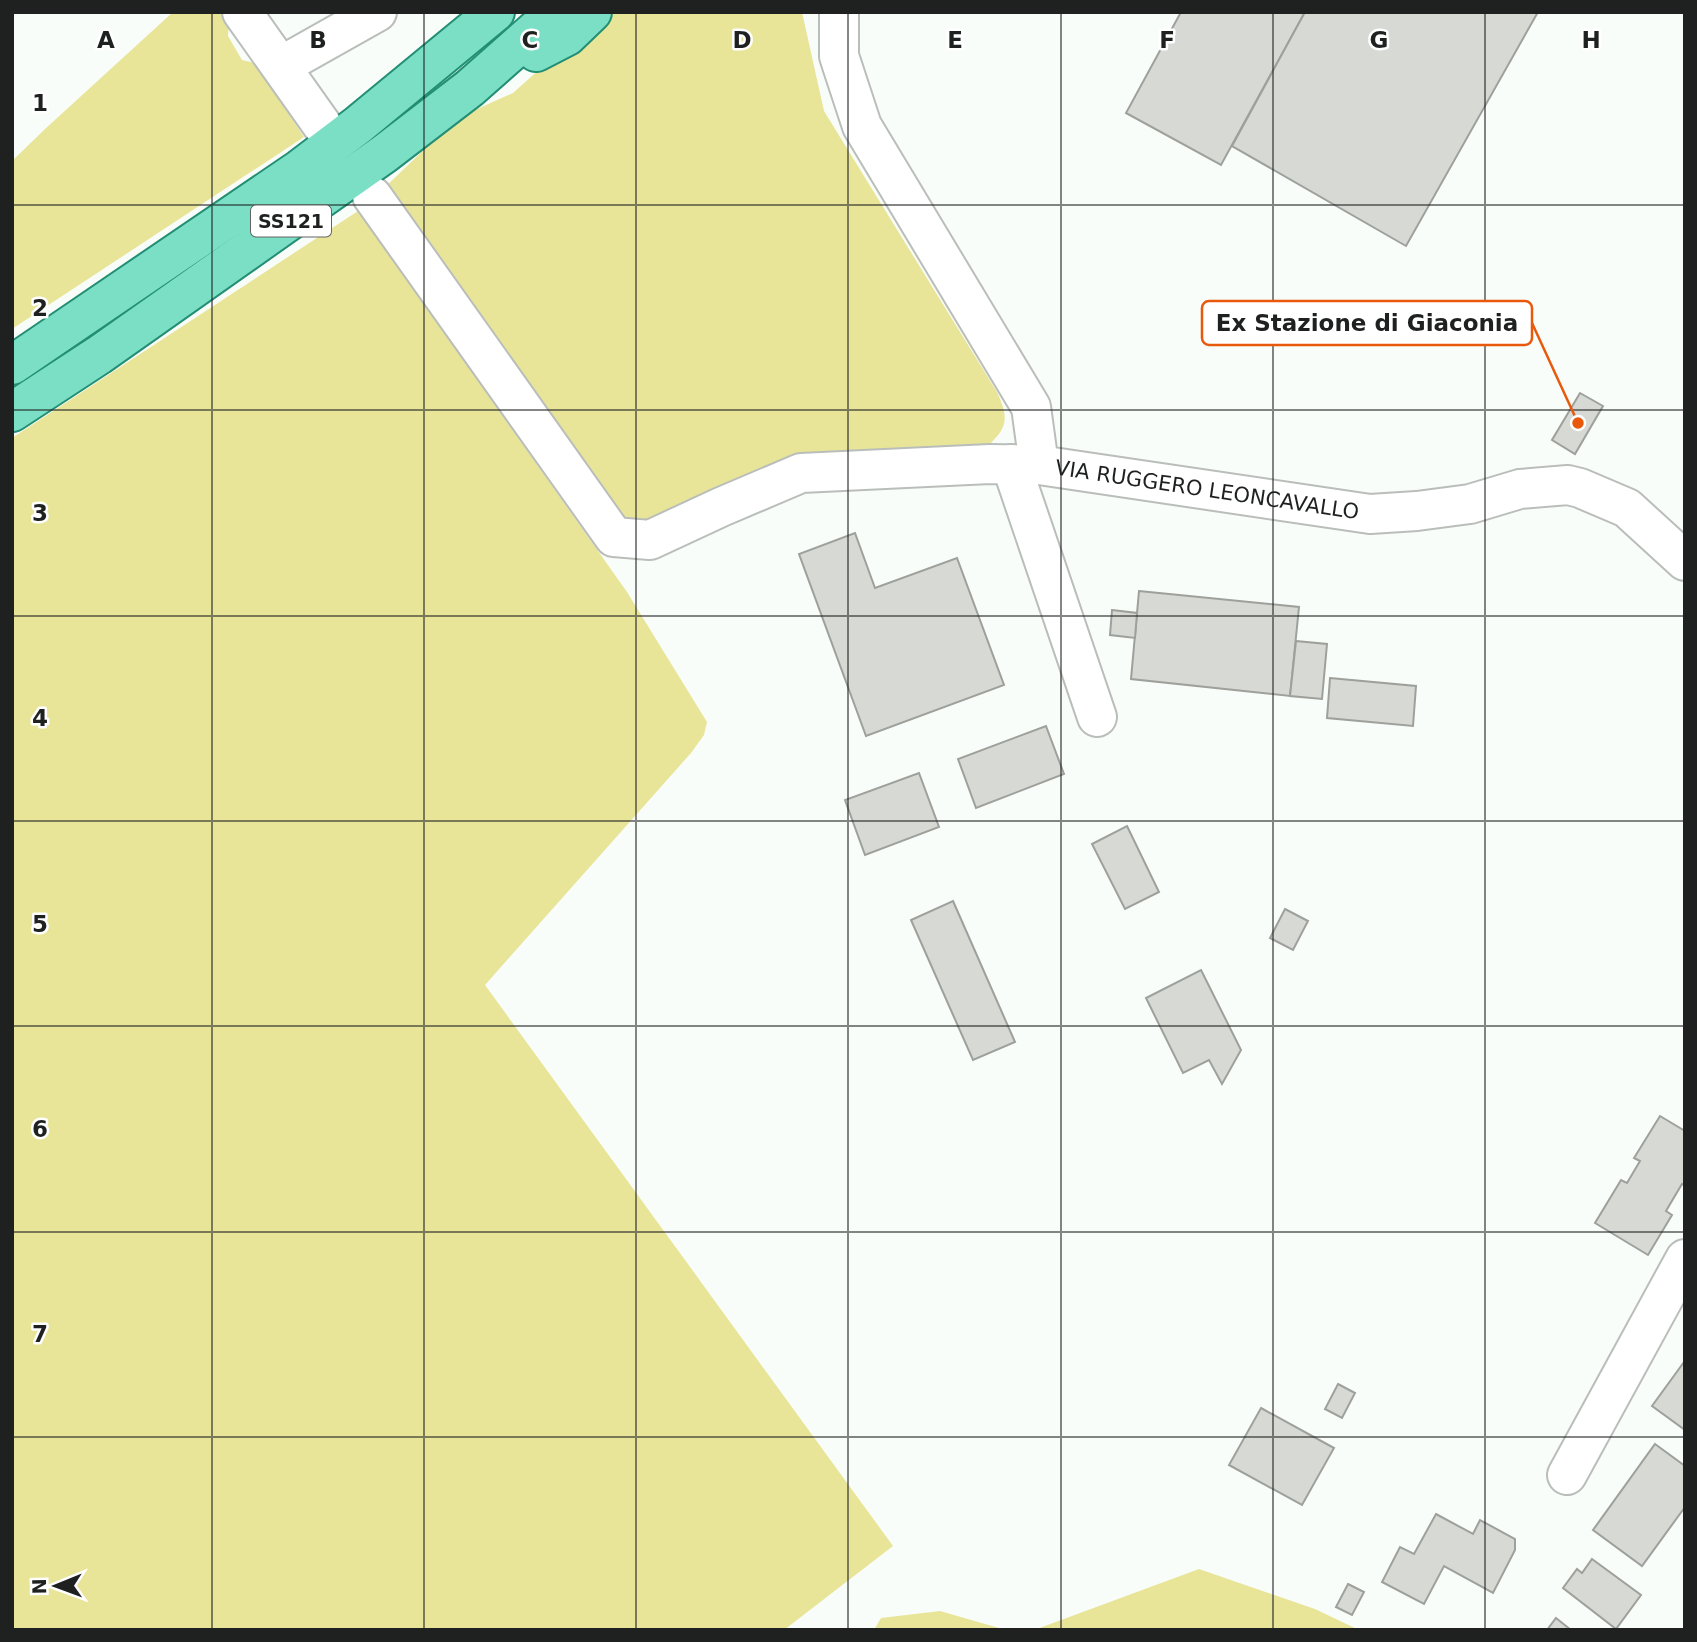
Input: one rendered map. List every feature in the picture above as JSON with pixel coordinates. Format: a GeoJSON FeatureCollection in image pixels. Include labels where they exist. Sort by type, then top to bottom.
{"type":"FeatureCollection","features":[{"type":"Feature","properties":{"kind":"main road","name":"SS121"},"geometry":{"type":"LineString","coordinates":[[12,365],[299,169],[358,125],[495,12]]}},
{"type":"Feature","properties":{"kind":"main road","name":"SS121"},"geometry":{"type":"LineString","coordinates":[[12,412],[99,355],[384,154],[470,88],[556,12]]}},
{"type":"Feature","properties":{"kind":"main road"},"geometry":{"type":"LineString","coordinates":[[470,88],[567,36],[592,12]]}},
{"type":"Feature","properties":{"kind":"street"},"geometry":{"type":"LineString","coordinates":[[242,12],[322,125]]}},
{"type":"Feature","properties":{"kind":"street"},"geometry":{"type":"LineString","coordinates":[[281,66],[377,12]]}},
{"type":"Feature","properties":{"kind":"street"},"geometry":{"type":"LineString","coordinates":[[831,12],[839,56]]}},
{"type":"Feature","properties":{"kind":"street","name":"VIA RUGGERO LEONCAVALLO"},"geometry":{"type":"LineString","coordinates":[[839,12],[839,56],[862,126],[1031,407],[1025,464],[1370,514],[1471,504],[1520,489],[1568,485],[1627,508],[1685,561]]}},
{"type":"Feature","properties":{"kind":"street"},"geometry":{"type":"LineString","coordinates":[[372,196],[614,537],[650,540],[720,507],[801,474],[1025,464],[1097,717]]}},
{"type":"Feature","properties":{"kind":"street"},"geometry":{"type":"LineString","coordinates":[[1567,1475],[1685,1259]]}},
{"type":"Feature","properties":{"kind":"shaded area"},"geometry":{"type":"Polygon","coordinates":[[[173,12],[223,12],[229,20],[228,36],[242,60],[255,63],[304,137],[12,329],[12,161],[173,12]]]}},
{"type":"Feature","properties":{"kind":"shaded area"},"geometry":{"type":"Polygon","coordinates":[[[603,12],[802,12],[824,111],[997,392],[1004,411],[1004,425],[982,451],[651,519],[633,519],[609,506],[382,190],[457,118],[513,93],[603,12]]]}},
{"type":"Feature","properties":{"kind":"shaded area"},"geometry":{"type":"Polygon","coordinates":[[[358,211],[627,592],[707,722],[704,735],[691,753],[485,985],[893,1546],[784,1630],[12,1630],[12,438],[358,211]]]}},
{"type":"Feature","properties":{"kind":"shaded area"},"geometry":{"type":"Polygon","coordinates":[[[1199,1569],[1315,1609],[1359,1630],[1034,1630],[1199,1569]]]}},
{"type":"Feature","properties":{"kind":"shaded area"},"geometry":{"type":"Polygon","coordinates":[[[940,1611],[1006,1630],[874,1630],[881,1618],[940,1611]]]}},
{"type":"Feature","properties":{"kind":"building"},"geometry":{"type":"Polygon","coordinates":[[[1181,12],[1305,12],[1221,165],[1126,113],[1181,12]]]}},
{"type":"Feature","properties":{"kind":"building"},"geometry":{"type":"Polygon","coordinates":[[[1305,12],[1538,12],[1406,246],[1232,146],[1305,12]]]}},
{"type":"Feature","properties":{"kind":"building"},"geometry":{"type":"Polygon","coordinates":[[[1580,393],[1603,406],[1575,454],[1552,440],[1580,393]]]}},
{"type":"Feature","properties":{"kind":"building"},"geometry":{"type":"Polygon","coordinates":[[[855,533],[875,588],[957,558],[1004,685],[866,736],[799,554],[855,533]]]}},
{"type":"Feature","properties":{"kind":"building"},"geometry":{"type":"Polygon","coordinates":[[[1139,591],[1299,607],[1290,696],[1131,679],[1139,591]]]}},
{"type":"Feature","properties":{"kind":"building"},"geometry":{"type":"Polygon","coordinates":[[[1112,610],[1137,613],[1135,638],[1110,635],[1112,610]]]}},
{"type":"Feature","properties":{"kind":"building"},"geometry":{"type":"Polygon","coordinates":[[[1296,641],[1327,644],[1322,699],[1290,696],[1296,641]]]}},
{"type":"Feature","properties":{"kind":"building"},"geometry":{"type":"Polygon","coordinates":[[[1330,678],[1416,686],[1413,726],[1327,718],[1330,678]]]}},
{"type":"Feature","properties":{"kind":"building"},"geometry":{"type":"Polygon","coordinates":[[[1046,726],[1064,774],[976,808],[958,759],[1046,726]]]}},
{"type":"Feature","properties":{"kind":"building"},"geometry":{"type":"Polygon","coordinates":[[[919,773],[939,827],[865,855],[845,800],[919,773]]]}},
{"type":"Feature","properties":{"kind":"building"},"geometry":{"type":"Polygon","coordinates":[[[1127,826],[1159,892],[1125,909],[1092,844],[1127,826]]]}},
{"type":"Feature","properties":{"kind":"building"},"geometry":{"type":"Polygon","coordinates":[[[953,901],[1015,1042],[973,1060],[911,920],[953,901]]]}},
{"type":"Feature","properties":{"kind":"building"},"geometry":{"type":"Polygon","coordinates":[[[1285,909],[1308,921],[1293,950],[1270,938],[1285,909]]]}},
{"type":"Feature","properties":{"kind":"building"},"geometry":{"type":"Polygon","coordinates":[[[1201,970],[1241,1050],[1222,1084],[1209,1060],[1183,1073],[1146,998],[1201,970]]]}},
{"type":"Feature","properties":{"kind":"building"},"geometry":{"type":"Polygon","coordinates":[[[1660,1116],[1685,1131],[1685,1186],[1682,1184],[1666,1211],[1672,1215],[1648,1255],[1595,1223],[1621,1180],[1627,1183],[1640,1161],[1634,1158],[1660,1116]]]}},
{"type":"Feature","properties":{"kind":"building"},"geometry":{"type":"Polygon","coordinates":[[[1685,1363],[1685,1430],[1652,1406],[1685,1363]]]}},
{"type":"Feature","properties":{"kind":"building"},"geometry":{"type":"Polygon","coordinates":[[[1338,1384],[1355,1393],[1342,1418],[1325,1409],[1338,1384]]]}},
{"type":"Feature","properties":{"kind":"building"},"geometry":{"type":"Polygon","coordinates":[[[1261,1408],[1334,1448],[1302,1505],[1229,1465],[1261,1408]]]}},
{"type":"Feature","properties":{"kind":"building"},"geometry":{"type":"Polygon","coordinates":[[[1655,1444],[1685,1466],[1685,1507],[1642,1566],[1593,1530],[1655,1444]]]}},
{"type":"Feature","properties":{"kind":"building"},"geometry":{"type":"Polygon","coordinates":[[[1436,1514],[1473,1534],[1480,1520],[1515,1539],[1515,1550],[1493,1593],[1444,1566],[1424,1604],[1382,1582],[1400,1547],[1414,1554],[1436,1514]]]}},
{"type":"Feature","properties":{"kind":"building"},"geometry":{"type":"Polygon","coordinates":[[[1592,1559],[1641,1595],[1616,1629],[1563,1588],[1577,1569],[1582,1573],[1592,1559]]]}},
{"type":"Feature","properties":{"kind":"building"},"geometry":{"type":"Polygon","coordinates":[[[1348,1584],[1364,1592],[1352,1615],[1336,1607],[1348,1584]]]}},
{"type":"Feature","properties":{"kind":"building"},"geometry":{"type":"Polygon","coordinates":[[[1556,1618],[1571,1630],[1547,1630],[1556,1618]]]}},
{"type":"Feature","properties":{"kind":"place","name":"Ex Stazione di Giaconia"},"geometry":{"type":"Point","coordinates":[1578,423]}}]}
